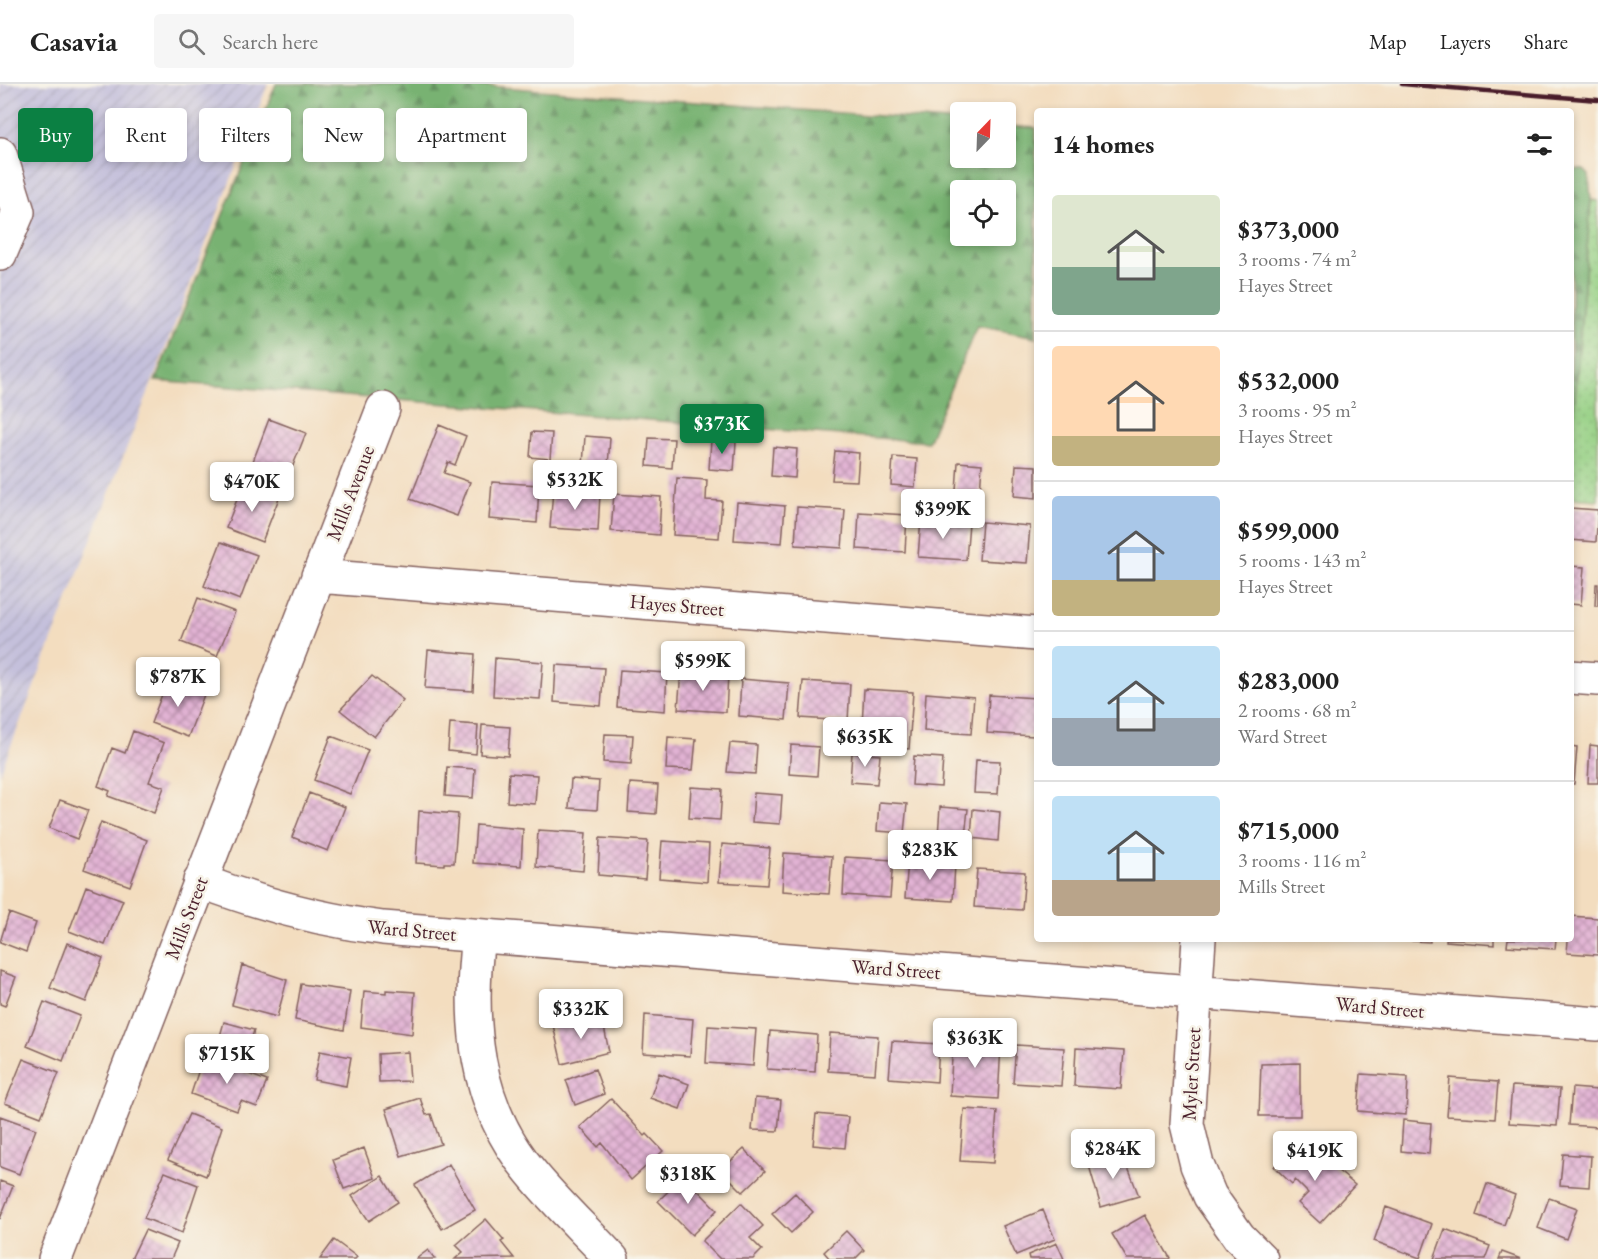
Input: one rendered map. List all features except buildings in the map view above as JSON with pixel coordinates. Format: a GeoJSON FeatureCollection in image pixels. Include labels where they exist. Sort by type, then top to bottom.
{"type":"FeatureCollection","features":[{"type":"Feature","properties":{"kind":"street"},"geometry":{"type":"LineString","coordinates":[[0,154],[18,212],[0,254]]}},
{"type":"Feature","properties":{"kind":"street","name":"Mills Avenue"},"geometry":{"type":"LineString","coordinates":[[318,576],[383,409]]}},
{"type":"Feature","properties":{"kind":"street","name":"Hayes Street"},"geometry":{"type":"LineString","coordinates":[[318,576],[1034,634]]}},
{"type":"Feature","properties":{"kind":"street","name":"Mills Street"},"geometry":{"type":"LineString","coordinates":[[55,1259],[318,576]]}},
{"type":"Feature","properties":{"kind":"street"},"geometry":{"type":"LineString","coordinates":[[1574,677],[1598,679]]}},
{"type":"Feature","properties":{"kind":"street","name":"Ward Street"},"geometry":{"type":"LineString","coordinates":[[200,881],[263,904],[329,921],[478,936],[1598,1024]]}},
{"type":"Feature","properties":{"kind":"street"},"geometry":{"type":"LineString","coordinates":[[478,936],[472,984],[472,1014],[480,1062],[491,1100],[503,1127],[529,1170],[612,1259]]}},
{"type":"Feature","properties":{"kind":"street","name":"Myler Street"},"geometry":{"type":"LineString","coordinates":[[1199,942],[1187,1124],[1197,1164],[1215,1203],[1239,1237],[1261,1259]]}},
{"type":"Feature","properties":{"kind":"shaded area"},"geometry":{"type":"Polygon","coordinates":[[[0,84],[268,84],[259,108],[199,108],[199,162],[238,162],[0,774],[0,84]]]}},
{"type":"Feature","properties":{"kind":"green space"},"geometry":{"type":"Polygon","coordinates":[[[276,84],[460,84],[950,121],[950,168],[1016,168],[1016,127],[1034,128],[1034,337],[977,326],[928,442],[155,381],[244,162],[291,162],[291,108],[266,108],[276,84]]]}},
{"type":"Feature","properties":{"kind":"green space"},"geometry":{"type":"Polygon","coordinates":[[[1574,169],[1584,170],[1589,175],[1591,200],[1574,408],[1574,169]]]}},
{"type":"Feature","properties":{"kind":"green space"},"geometry":{"type":"Polygon","coordinates":[[[1591,200],[1598,201],[1598,500],[1574,498],[1574,408],[1591,200]]]}},
{"type":"Feature","properties":{"kind":"railway"},"geometry":{"type":"LineString","coordinates":[[1402,84],[1598,100]]}}]}
